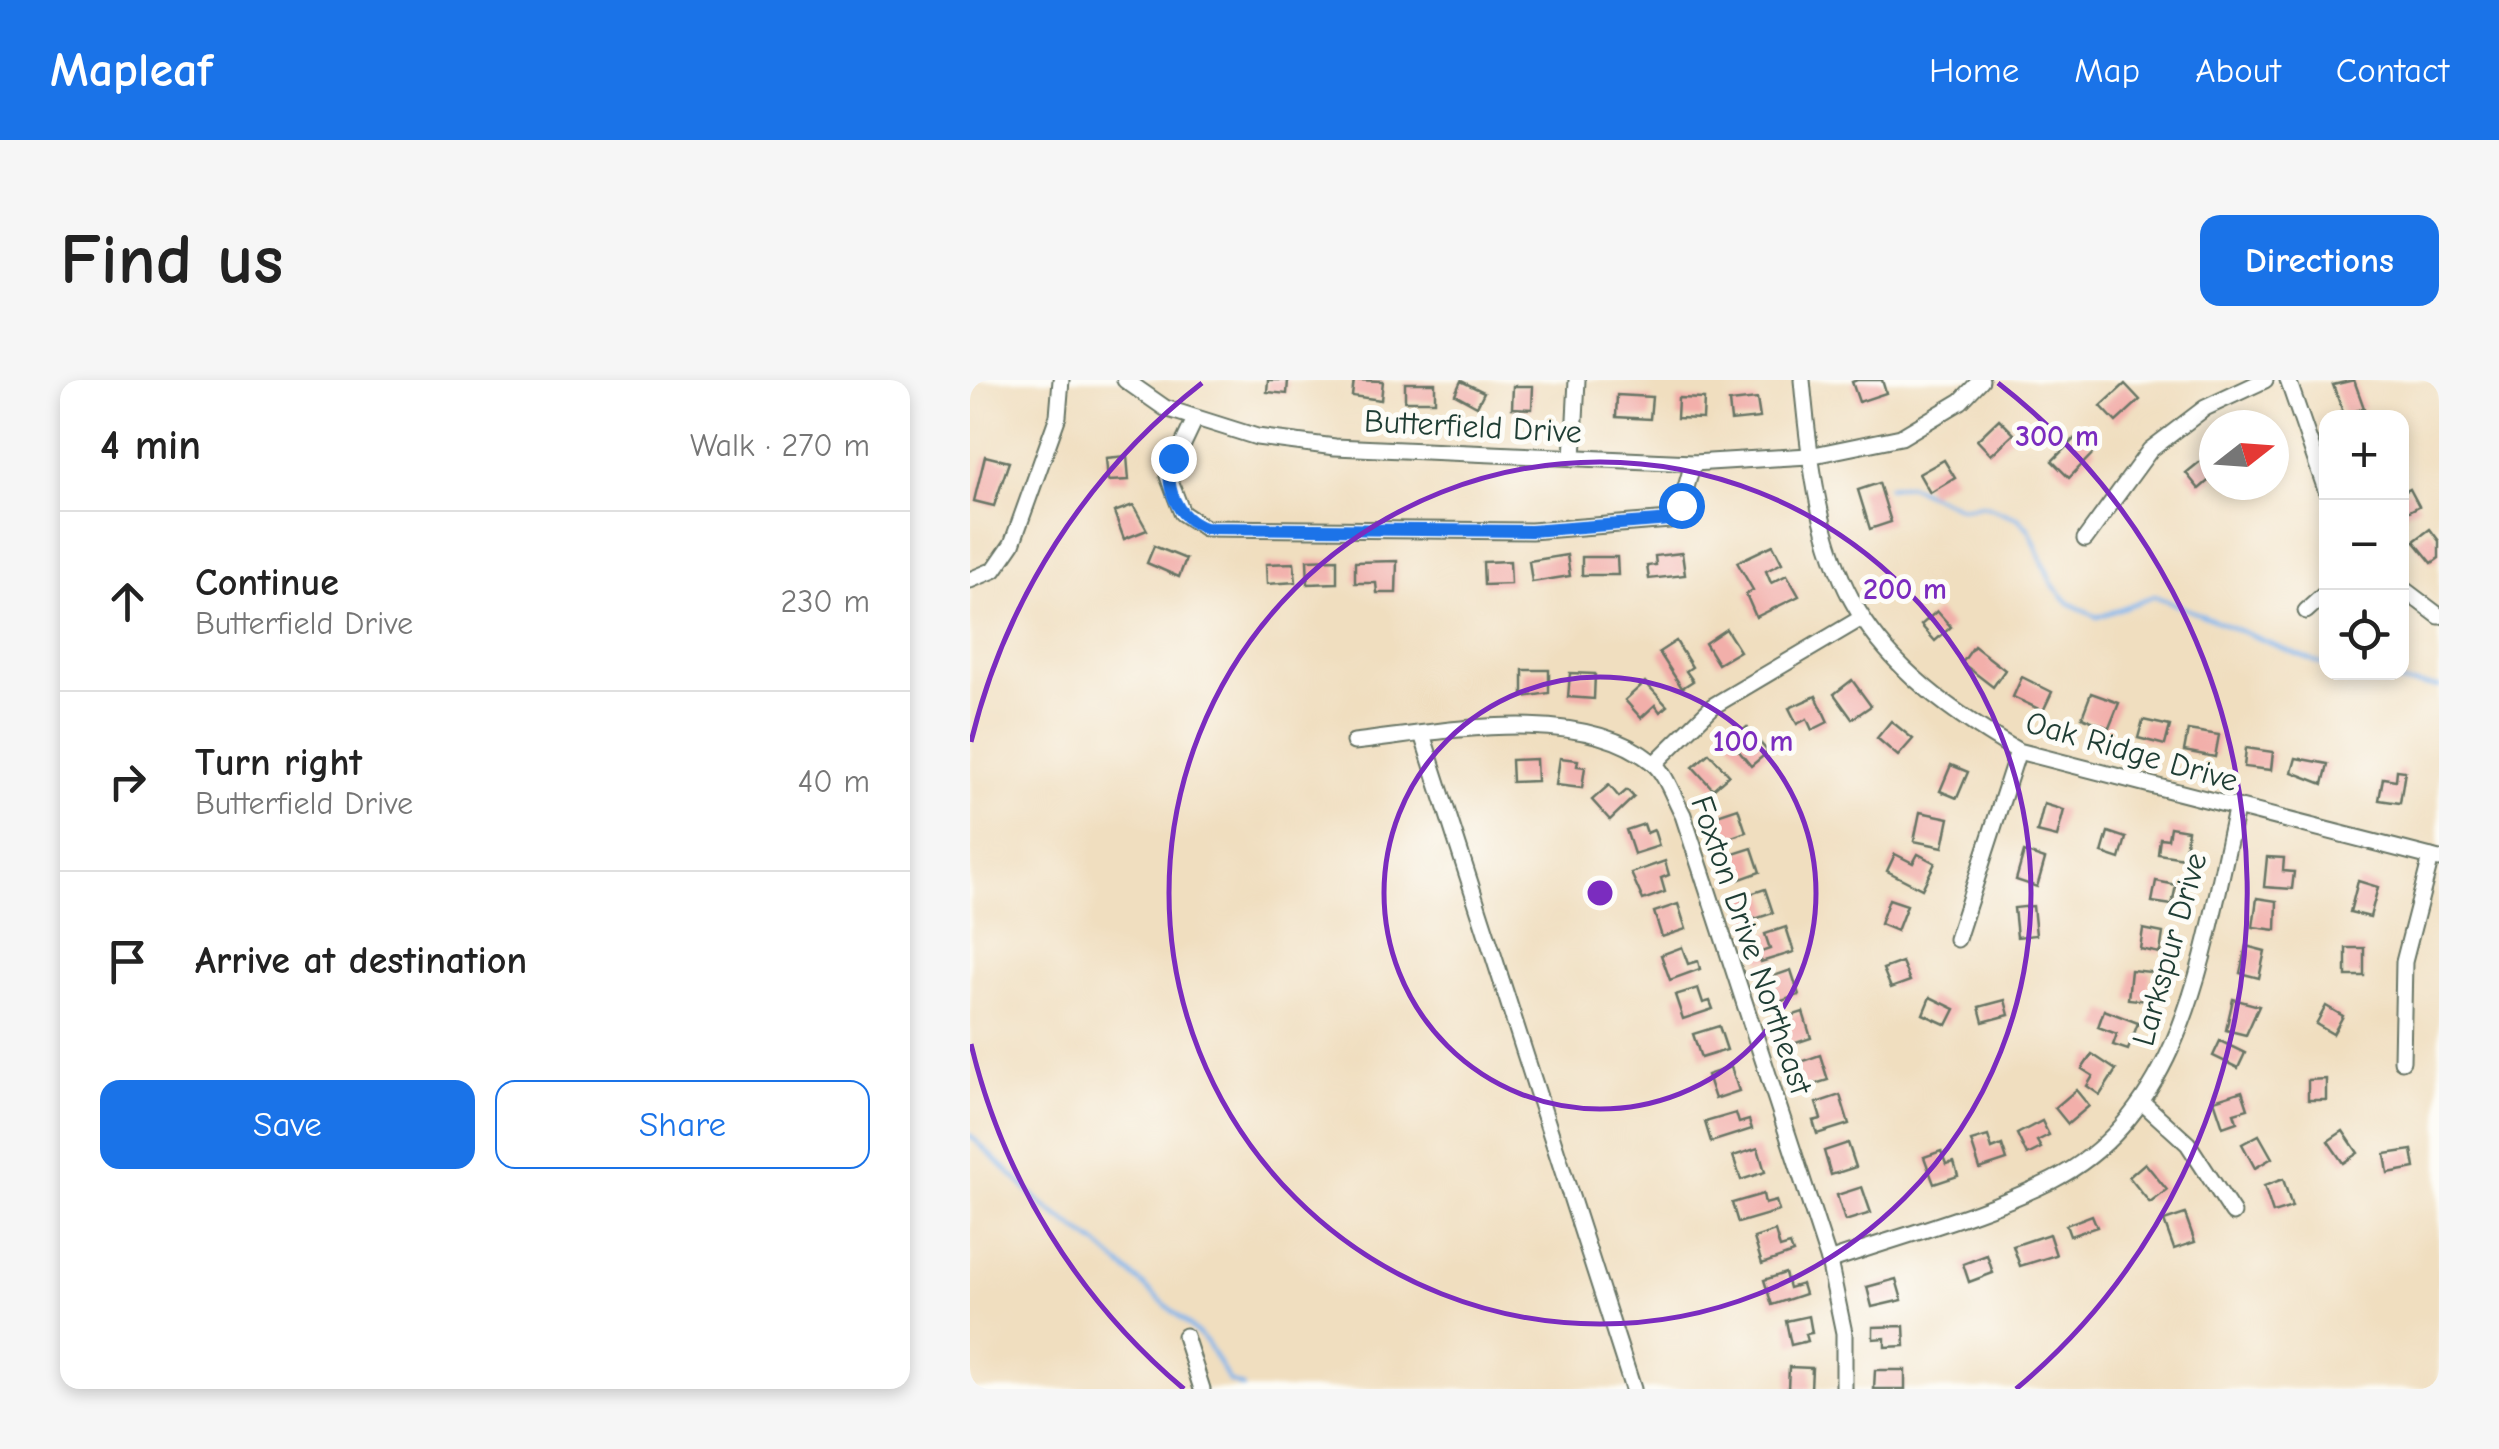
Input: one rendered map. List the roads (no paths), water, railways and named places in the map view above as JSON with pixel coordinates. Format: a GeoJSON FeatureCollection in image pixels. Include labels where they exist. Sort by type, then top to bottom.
{"type":"FeatureCollection","features":[{"type":"Feature","properties":{"kind":"street"},"geometry":{"type":"LineString","coordinates":[[970,580],[994,570],[1012,544],[1058,416],[1060,380]]}},
{"type":"Feature","properties":{"kind":"street","name":"Butterfield Drive"},"geometry":{"type":"LineString","coordinates":[[1125,380],[1165,408],[1257,437],[1335,447],[1693,463],[1809,456],[1901,437],[1962,401],[1981,380]]}},
{"type":"Feature","properties":{"kind":"street"},"geometry":{"type":"LineString","coordinates":[[1572,458],[1577,380]]}},
{"type":"Feature","properties":{"kind":"street","name":"Oak Ridge Drive"},"geometry":{"type":"LineString","coordinates":[[1802,380],[1809,456],[1824,532],[1860,619],[1920,686],[1958,716],[2018,751],[2435,858]]}},
{"type":"Feature","properties":{"kind":"street"},"geometry":{"type":"LineString","coordinates":[[2085,539],[2150,450],[2205,408],[2265,380]]}},
{"type":"Feature","properties":{"kind":"street"},"geometry":{"type":"LineString","coordinates":[[2288,380],[2319,470]]}},
{"type":"Feature","properties":{"kind":"street"},"geometry":{"type":"LineString","coordinates":[[1194,419],[1168,476],[1182,513],[1205,528],[1531,531],[1670,520],[1678,512],[1693,463]]}},
{"type":"Feature","properties":{"kind":"street"},"geometry":{"type":"LineString","coordinates":[[2405,590],[2439,616]]}},
{"type":"Feature","properties":{"kind":"street"},"geometry":{"type":"LineString","coordinates":[[2306,611],[2319,599]]}},
{"type":"Feature","properties":{"kind":"street"},"geometry":{"type":"LineString","coordinates":[[1354,742],[1422,734],[1578,728],[1601,734],[1654,764],[1712,706],[1860,619]]}},
{"type":"Feature","properties":{"kind":"street"},"geometry":{"type":"LineString","coordinates":[[1422,734],[1634,1389]]}},
{"type":"Feature","properties":{"kind":"street"},"geometry":{"type":"LineString","coordinates":[[1957,939],[2018,751]]}},
{"type":"Feature","properties":{"kind":"street","name":"Foxton Drive Northeast"},"geometry":{"type":"LineString","coordinates":[[1654,764],[1683,815],[1829,1260],[1844,1333],[1844,1389]]}},
{"type":"Feature","properties":{"kind":"street","name":"Larkspur Drive"},"geometry":{"type":"LineString","coordinates":[[1829,1260],[2056,1179],[2112,1137],[2143,1103],[2162,1068],[2198,972],[2236,810]]}},
{"type":"Feature","properties":{"kind":"street"},"geometry":{"type":"LineString","coordinates":[[2402,1061],[2404,962],[2435,858]]}},
{"type":"Feature","properties":{"kind":"street"},"geometry":{"type":"LineString","coordinates":[[2143,1103],[2188,1144],[2233,1212]]}},
{"type":"Feature","properties":{"kind":"street"},"geometry":{"type":"LineString","coordinates":[[1185,1336],[1202,1389]]}},
{"type":"Feature","properties":{"kind":"waterway"},"geometry":{"type":"LineString","coordinates":[[1888,487],[1908,485],[1961,508],[1983,505],[2018,518],[2029,529],[2052,584],[2069,603],[2097,617],[2155,596],[2319,663]]}},
{"type":"Feature","properties":{"kind":"waterway"},"geometry":{"type":"LineString","coordinates":[[2373,680],[2439,687]]}},
{"type":"Feature","properties":{"kind":"waterway"},"geometry":{"type":"LineString","coordinates":[[970,1135],[1044,1206],[1097,1244],[1207,1342],[1229,1381],[1243,1387]]}}]}
